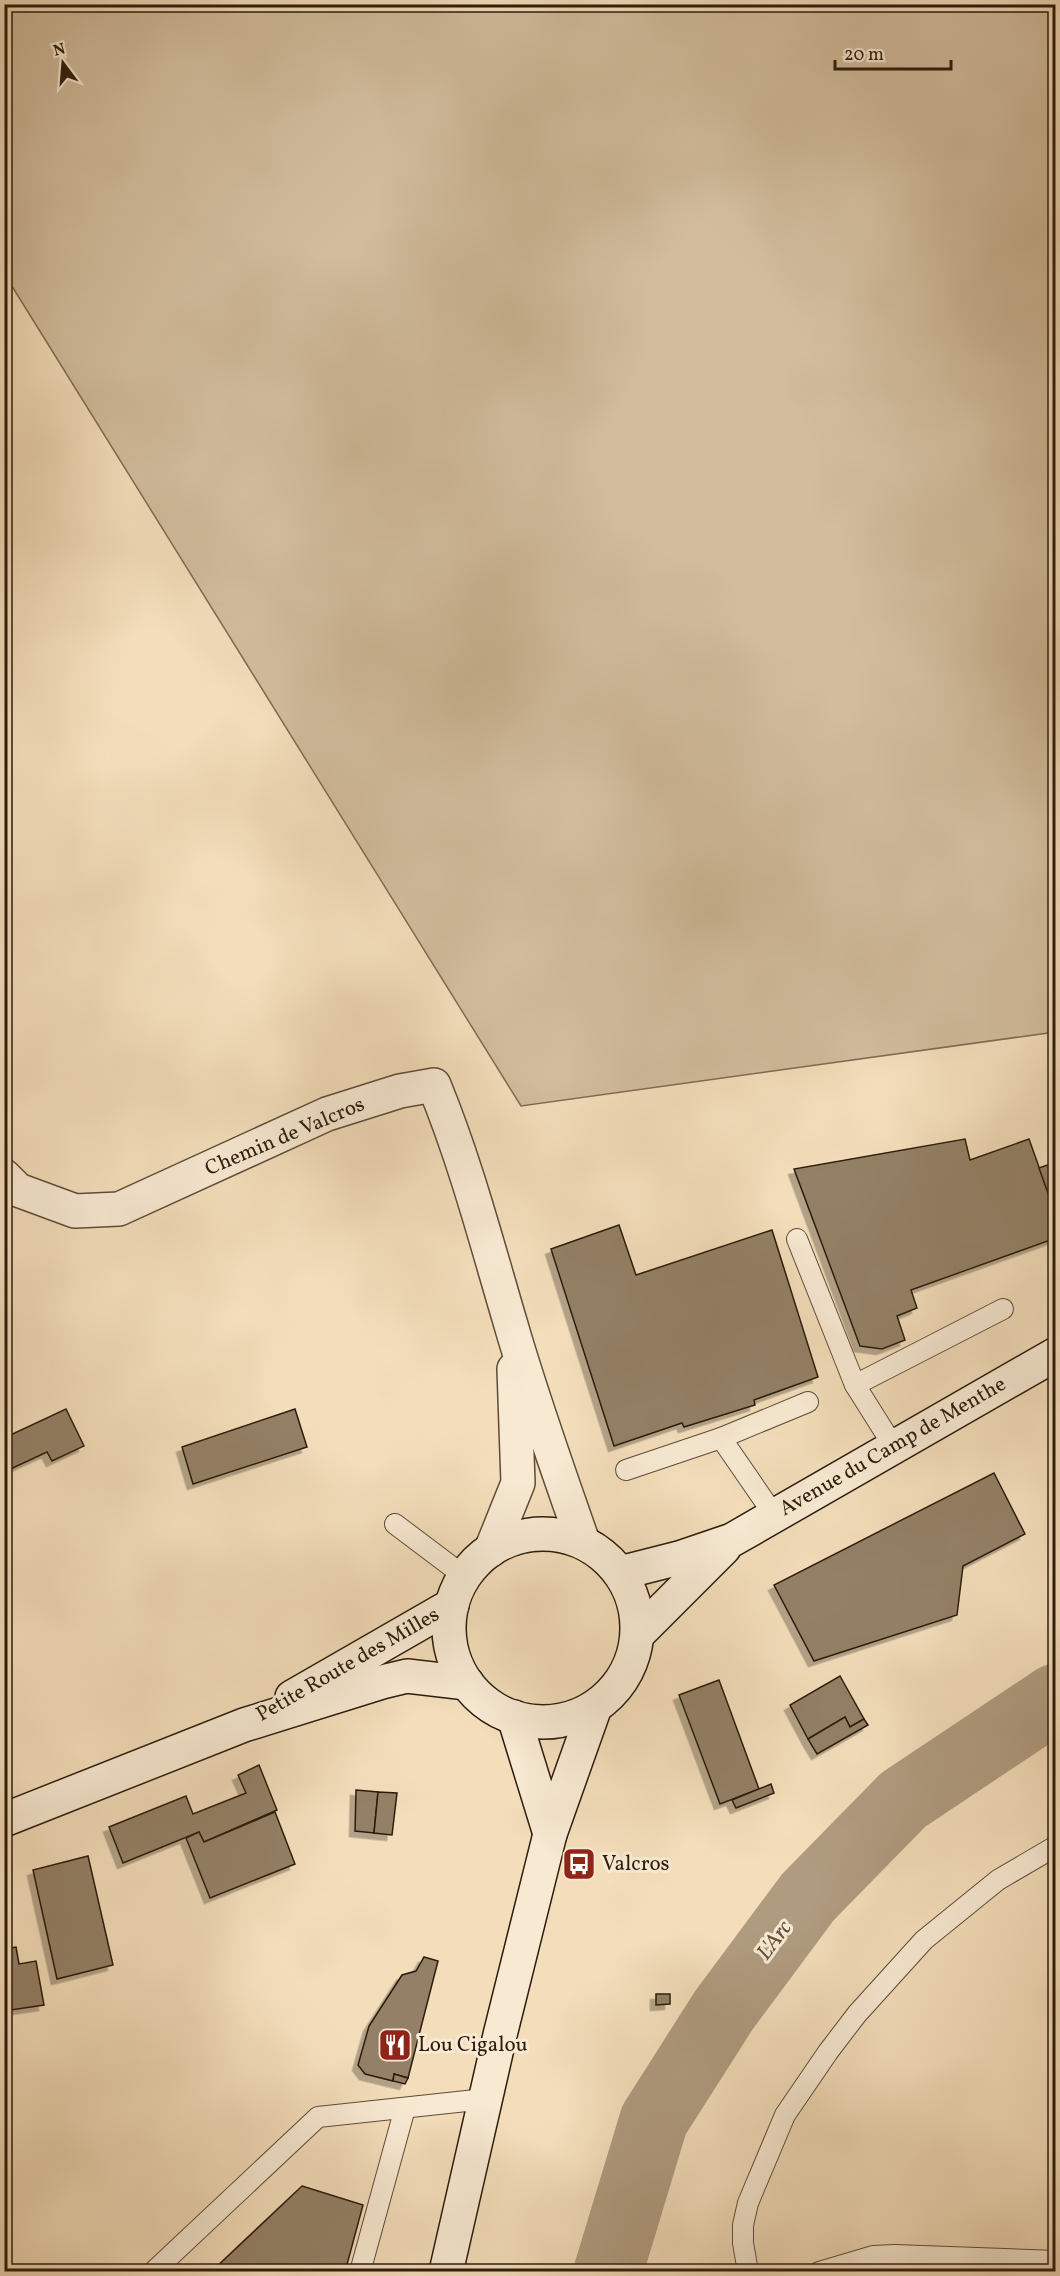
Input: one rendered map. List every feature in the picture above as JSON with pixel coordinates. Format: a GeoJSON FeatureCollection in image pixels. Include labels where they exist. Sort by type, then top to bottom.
{"type":"FeatureCollection","features":[{"type":"Feature","properties":{"kind":"main road","name":"Chemin de Valcros"},"geometry":{"type":"LineString","coordinates":[[4,1176],[18,1190],[75,1211],[119,1209],[327,1114],[400,1091],[434,1085],[476,1203],[512,1328],[583,1542]]}},
{"type":"Feature","properties":{"kind":"main road","name":"Chemin de Valcros"},"geometry":{"type":"LineString","coordinates":[[491,1550],[518,1482],[512,1328]]}},
{"type":"Feature","properties":{"kind":"main road","name":"Avenue du Camp de Menthe"},"geometry":{"type":"LineString","coordinates":[[620,1573],[679,1558],[732,1540],[1056,1354]]}},
{"type":"Feature","properties":{"kind":"main road"},"geometry":{"type":"LineString","coordinates":[[552,1534],[583,1542],[603,1555],[620,1573],[634,1602],[638,1634],[631,1662],[617,1687],[595,1707],[570,1718],[542,1722],[514,1718],[480,1698],[456,1666],[450,1646],[449,1626],[452,1605],[465,1576],[491,1550],[520,1536],[552,1534]]}},
{"type":"Feature","properties":{"kind":"main road","name":"Avenue du Camp de Menthe"},"geometry":{"type":"LineString","coordinates":[[638,1634],[732,1540]]}},
{"type":"Feature","properties":{"kind":"main road","name":"Petite Route des Milles"},"geometry":{"type":"LineString","coordinates":[[244,1725],[452,1605]]}},
{"type":"Feature","properties":{"kind":"main road","name":"Petite Route des Milles"},"geometry":{"type":"LineString","coordinates":[[4,1820],[244,1725],[407,1676],[467,1683]]}},
{"type":"Feature","properties":{"kind":"main road"},"geometry":{"type":"LineString","coordinates":[[446,2271],[485,2099],[550,1834],[595,1707]]}},
{"type":"Feature","properties":{"kind":"main road"},"geometry":{"type":"LineString","coordinates":[[514,1718],[550,1834]]}},
{"type":"Feature","properties":{"kind":"lane"},"geometry":{"type":"LineString","coordinates":[[797,1239],[855,1385],[894,1447]]}},
{"type":"Feature","properties":{"kind":"lane"},"geometry":{"type":"LineString","coordinates":[[855,1385],[1003,1309]]}},
{"type":"Feature","properties":{"kind":"lane"},"geometry":{"type":"LineString","coordinates":[[626,1470],[721,1438],[808,1402]]}},
{"type":"Feature","properties":{"kind":"lane"},"geometry":{"type":"LineString","coordinates":[[721,1438],[774,1515]]}},
{"type":"Feature","properties":{"kind":"lane"},"geometry":{"type":"LineString","coordinates":[[395,1524],[465,1576]]}},
{"type":"Feature","properties":{"kind":"lane"},"geometry":{"type":"LineString","coordinates":[[748,2271],[743,2243],[743,2224],[748,2203],[785,2115],[828,2052],[857,2014],[924,1940],[998,1880],[1056,1846]]}},
{"type":"Feature","properties":{"kind":"lane"},"geometry":{"type":"LineString","coordinates":[[153,2271],[318,2117],[485,2099]]}},
{"type":"Feature","properties":{"kind":"lane"},"geometry":{"type":"LineString","coordinates":[[360,2271],[405,2108]]}},
{"type":"Feature","properties":{"kind":"lane"},"geometry":{"type":"LineString","coordinates":[[819,2271],[873,2256],[895,2255],[1056,2262]]}},
{"type":"Feature","properties":{"kind":"shaded area"},"geometry":{"type":"Polygon","coordinates":[[[5,4],[1055,5],[1055,1032],[521,1106],[5,275],[5,4]]]}},
{"type":"Feature","properties":{"kind":"building"},"geometry":{"type":"Polygon","coordinates":[[[965,1139],[970,1160],[1029,1139],[1056,1215],[1056,1238],[911,1290],[917,1308],[897,1316],[905,1340],[882,1349],[860,1346],[794,1169],[965,1139]]]}},
{"type":"Feature","properties":{"kind":"building"},"geometry":{"type":"Polygon","coordinates":[[[1056,1162],[1056,1215],[1039,1168],[1056,1162]]]}},
{"type":"Feature","properties":{"kind":"building"},"geometry":{"type":"Polygon","coordinates":[[[619,1225],[636,1275],[772,1230],[818,1377],[754,1400],[755,1405],[684,1427],[682,1423],[614,1446],[551,1249],[619,1225]]]}},
{"type":"Feature","properties":{"kind":"building"},"geometry":{"type":"Polygon","coordinates":[[[66,1409],[84,1446],[52,1461],[47,1452],[4,1472],[4,1438],[66,1409]]]}},
{"type":"Feature","properties":{"kind":"building"},"geometry":{"type":"Polygon","coordinates":[[[295,1409],[307,1447],[193,1484],[182,1447],[295,1409]]]}},
{"type":"Feature","properties":{"kind":"building"},"geometry":{"type":"Polygon","coordinates":[[[994,1473],[1025,1534],[963,1566],[957,1615],[814,1661],[774,1585],[994,1473]]]}},
{"type":"Feature","properties":{"kind":"building"},"geometry":{"type":"Polygon","coordinates":[[[840,1676],[864,1719],[850,1727],[845,1717],[808,1739],[790,1705],[840,1676]]]}},
{"type":"Feature","properties":{"kind":"building"},"geometry":{"type":"Polygon","coordinates":[[[719,1680],[759,1789],[720,1804],[679,1695],[719,1680]]]}},
{"type":"Feature","properties":{"kind":"building"},"geometry":{"type":"Polygon","coordinates":[[[845,1717],[850,1727],[864,1719],[868,1725],[817,1754],[808,1739],[845,1717]]]}},
{"type":"Feature","properties":{"kind":"building"},"geometry":{"type":"Polygon","coordinates":[[[259,1765],[277,1810],[204,1842],[199,1832],[123,1863],[109,1827],[186,1796],[193,1814],[246,1793],[238,1775],[259,1765]]]}},
{"type":"Feature","properties":{"kind":"building"},"geometry":{"type":"Polygon","coordinates":[[[771,1784],[774,1793],[736,1808],[732,1800],[771,1784]]]}},
{"type":"Feature","properties":{"kind":"building"},"geometry":{"type":"Polygon","coordinates":[[[356,1790],[378,1792],[374,1833],[355,1831],[356,1790]]]}},
{"type":"Feature","properties":{"kind":"building"},"geometry":{"type":"Polygon","coordinates":[[[378,1792],[397,1793],[392,1835],[374,1833],[378,1792]]]}},
{"type":"Feature","properties":{"kind":"building"},"geometry":{"type":"Polygon","coordinates":[[[275,1812],[295,1864],[210,1898],[186,1838],[199,1832],[204,1842],[275,1812]]]}},
{"type":"Feature","properties":{"kind":"building"},"geometry":{"type":"Polygon","coordinates":[[[88,1856],[113,1965],[57,1979],[33,1870],[88,1856]]]}},
{"type":"Feature","properties":{"kind":"building"},"geometry":{"type":"Polygon","coordinates":[[[16,1947],[19,1964],[36,1961],[44,2005],[4,2011],[4,1949],[16,1947]]]}},
{"type":"Feature","properties":{"kind":"building"},"geometry":{"type":"Polygon","coordinates":[[[424,1957],[438,1961],[408,2078],[394,2074],[393,2081],[365,2074],[358,2065],[369,2026],[402,1975],[416,1971],[424,1957]]]}},
{"type":"Feature","properties":{"kind":"building"},"geometry":{"type":"Polygon","coordinates":[[[656,1994],[670,1994],[670,2004],[656,2005],[656,1994]]]}},
{"type":"Feature","properties":{"kind":"building"},"geometry":{"type":"Polygon","coordinates":[[[394,2074],[408,2078],[405,2084],[393,2081],[394,2074]]]}},
{"type":"Feature","properties":{"kind":"building"},"geometry":{"type":"Polygon","coordinates":[[[302,2186],[363,2205],[345,2272],[211,2272],[302,2186]]]}},
{"type":"Feature","properties":{"kind":"waterway","name":"L'Arc"},"geometry":{"type":"LineString","coordinates":[[608,2272],[654,2120],[724,2010],[808,1897],[903,1800],[1056,1698]]}},
{"type":"Feature","properties":{"kind":"place","name":"Valcros"},"geometry":{"type":"Point","coordinates":[579,1864]}},
{"type":"Feature","properties":{"kind":"place","name":"Lou Cigalou"},"geometry":{"type":"Point","coordinates":[395,2045]}}]}
